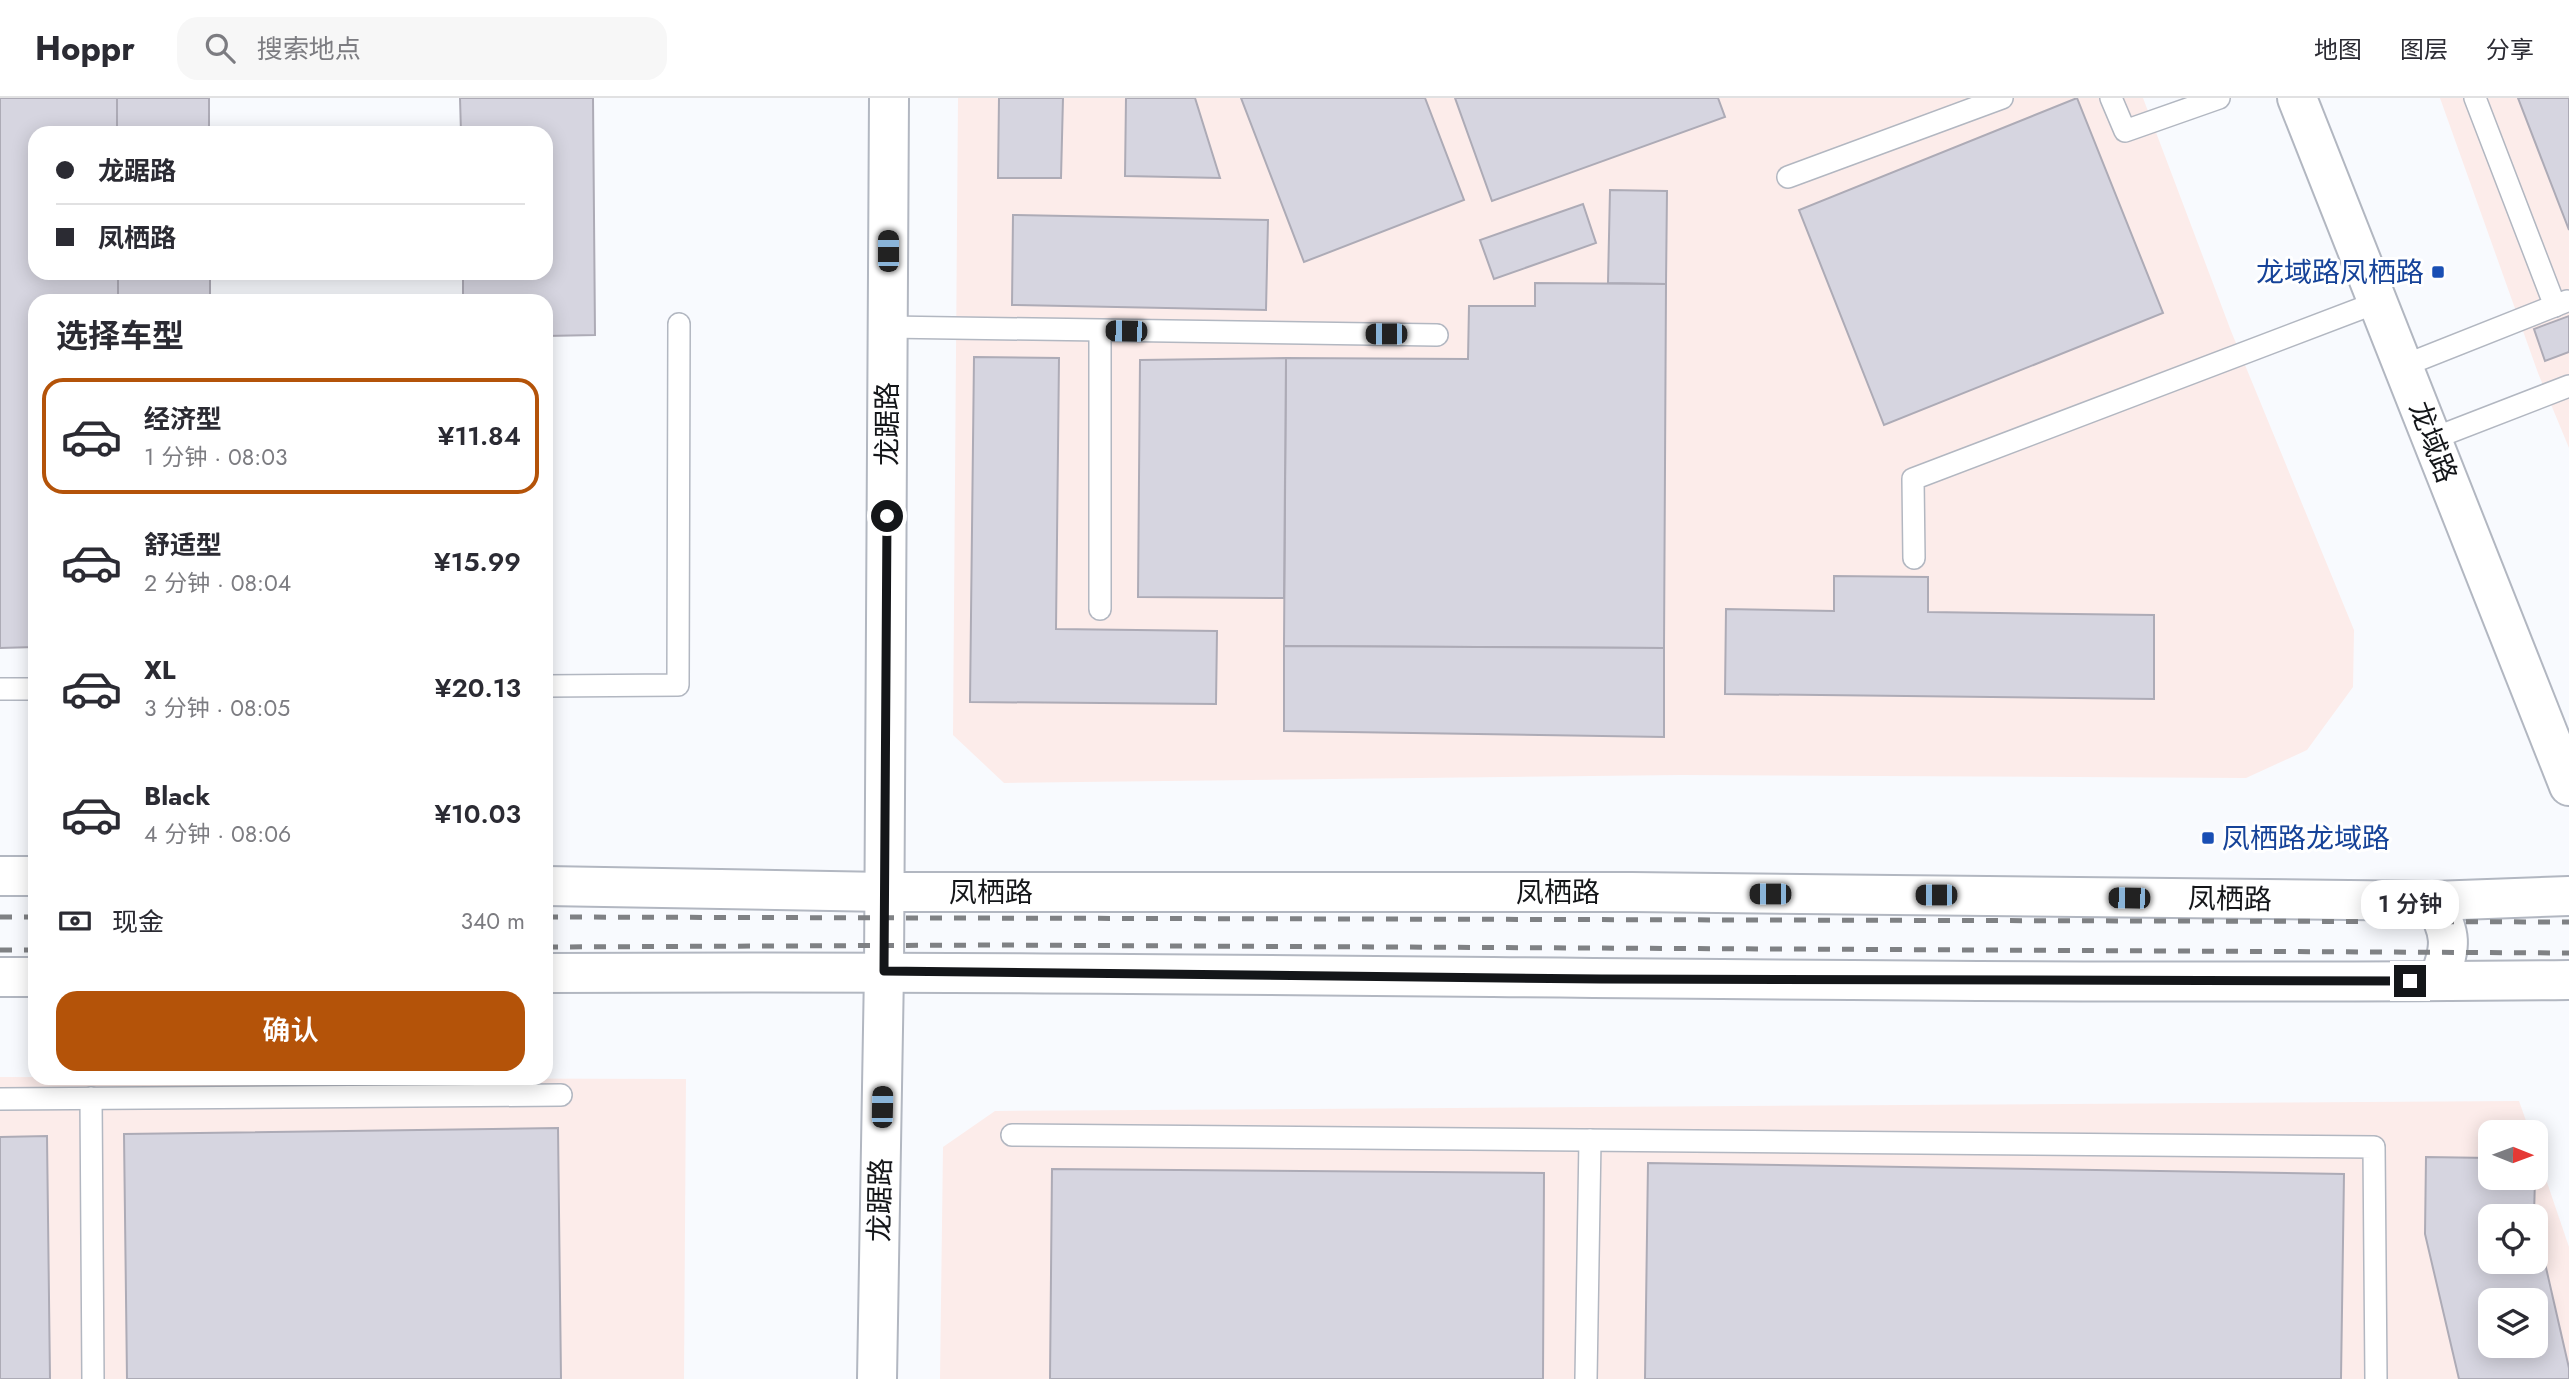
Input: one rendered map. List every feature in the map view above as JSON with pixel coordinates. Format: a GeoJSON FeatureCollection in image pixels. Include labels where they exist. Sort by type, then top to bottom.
{"type":"FeatureCollection","features":[{"type":"Feature","properties":{"kind":"main road","name":"龙踞路"},"geometry":{"type":"LineString","coordinates":[[877,1379],[885,892],[890,98]]}},
{"type":"Feature","properties":{"kind":"main road","name":"龙域路"},"geometry":{"type":"LineString","coordinates":[[2297,98],[2569,786]]}},
{"type":"Feature","properties":{"kind":"main road"},"geometry":{"type":"LineString","coordinates":[[0,876],[28,876]]}},
{"type":"Feature","properties":{"kind":"main road","name":"凤栖路"},"geometry":{"type":"LineString","coordinates":[[553,886],[885,892],[1632,892],[2433,901],[2569,896]]}},
{"type":"Feature","properties":{"kind":"main road"},"geometry":{"type":"LineString","coordinates":[[2433,901],[2445,922],[2449,940],[2446,962],[2438,981]]}},
{"type":"Feature","properties":{"kind":"main road"},"geometry":{"type":"LineString","coordinates":[[553,974],[884,971],[1601,979],[2569,980]]}},
{"type":"Feature","properties":{"kind":"main road"},"geometry":{"type":"LineString","coordinates":[[0,977],[28,977]]}},
{"type":"Feature","properties":{"kind":"lane"},"geometry":{"type":"LineString","coordinates":[[1788,177],[2001,98]]}},
{"type":"Feature","properties":{"kind":"lane"},"geometry":{"type":"LineString","coordinates":[[2111,98],[2124,131],[2219,98]]}},
{"type":"Feature","properties":{"kind":"lane"},"geometry":{"type":"LineString","coordinates":[[2403,366],[2562,303],[2475,98]]}},
{"type":"Feature","properties":{"kind":"lane"},"geometry":{"type":"LineString","coordinates":[[1914,558],[1913,479],[2378,302]]}},
{"type":"Feature","properties":{"kind":"lane"},"geometry":{"type":"LineString","coordinates":[[553,686],[678,685],[680,324]]}},
{"type":"Feature","properties":{"kind":"lane"},"geometry":{"type":"LineString","coordinates":[[888,327],[1437,335]]}},
{"type":"Feature","properties":{"kind":"lane"},"geometry":{"type":"LineString","coordinates":[[1100,331],[1100,609]]}},
{"type":"Feature","properties":{"kind":"lane"},"geometry":{"type":"LineString","coordinates":[[2432,439],[2569,386]]}},
{"type":"Feature","properties":{"kind":"lane"},"geometry":{"type":"LineString","coordinates":[[0,689],[28,689]]}},
{"type":"Feature","properties":{"kind":"lane"},"geometry":{"type":"LineString","coordinates":[[0,1099],[561,1095]]}},
{"type":"Feature","properties":{"kind":"lane"},"geometry":{"type":"LineString","coordinates":[[91,1098],[93,1379]]}},
{"type":"Feature","properties":{"kind":"lane"},"geometry":{"type":"LineString","coordinates":[[1012,1135],[2374,1147],[2376,1379]]}},
{"type":"Feature","properties":{"kind":"lane"},"geometry":{"type":"LineString","coordinates":[[1586,1379],[1590,1140]]}},
{"type":"Feature","properties":{"kind":"shaded area"},"geometry":{"type":"Polygon","coordinates":[[[958,98],[2143,98],[2231,331],[2354,630],[2353,687],[2307,750],[2246,778],[1681,775],[1004,783],[953,735],[958,98]]]}},
{"type":"Feature","properties":{"kind":"shaded area"},"geometry":{"type":"Polygon","coordinates":[[[2440,98],[2569,98],[2569,448],[2538,373],[2440,98]]]}},
{"type":"Feature","properties":{"kind":"shaded area"},"geometry":{"type":"Polygon","coordinates":[[[0,1077],[28,1077],[28,1085],[553,1085],[553,1079],[686,1079],[684,1379],[0,1379],[0,1077]]]}},
{"type":"Feature","properties":{"kind":"shaded area"},"geometry":{"type":"Polygon","coordinates":[[[2519,1101],[2526,1120],[2478,1120],[2478,1190],[2548,1190],[2548,1185],[2569,1247],[2569,1379],[940,1379],[943,1147],[995,1111],[2519,1101]]]}},
{"type":"Feature","properties":{"kind":"building"},"geometry":{"type":"Polygon","coordinates":[[[0,98],[117,98],[117,126],[28,126],[28,280],[118,280],[118,294],[28,294],[28,647],[0,648],[0,98]]]}},
{"type":"Feature","properties":{"kind":"building"},"geometry":{"type":"Polygon","coordinates":[[[117,98],[209,98],[209,126],[117,126],[117,98]]]}},
{"type":"Feature","properties":{"kind":"building"},"geometry":{"type":"Polygon","coordinates":[[[460,98],[593,98],[595,335],[553,336],[553,294],[463,294],[463,280],[553,280],[553,126],[461,126],[460,98]]]}},
{"type":"Feature","properties":{"kind":"building"},"geometry":{"type":"Polygon","coordinates":[[[999,98],[1063,98],[1061,178],[998,178],[999,98]]]}},
{"type":"Feature","properties":{"kind":"building"},"geometry":{"type":"Polygon","coordinates":[[[1126,98],[1195,98],[1220,178],[1125,176],[1126,98]]]}},
{"type":"Feature","properties":{"kind":"building"},"geometry":{"type":"Polygon","coordinates":[[[1241,98],[1425,98],[1464,200],[1304,262],[1241,98]]]}},
{"type":"Feature","properties":{"kind":"building"},"geometry":{"type":"Polygon","coordinates":[[[1455,98],[1718,98],[1725,117],[1492,201],[1455,98]]]}},
{"type":"Feature","properties":{"kind":"building"},"geometry":{"type":"Polygon","coordinates":[[[2077,98],[2163,313],[1884,425],[1799,210],[2077,98]]]}},
{"type":"Feature","properties":{"kind":"building"},"geometry":{"type":"Polygon","coordinates":[[[2518,98],[2569,98],[2569,230],[2518,98]]]}},
{"type":"Feature","properties":{"kind":"building"},"geometry":{"type":"Polygon","coordinates":[[[1610,190],[1667,191],[1666,284],[1608,283],[1610,190]]]}},
{"type":"Feature","properties":{"kind":"building"},"geometry":{"type":"Polygon","coordinates":[[[1583,204],[1596,243],[1494,279],[1480,240],[1583,204]]]}},
{"type":"Feature","properties":{"kind":"building"},"geometry":{"type":"Polygon","coordinates":[[[1013,215],[1268,220],[1266,310],[1012,305],[1013,215]]]}},
{"type":"Feature","properties":{"kind":"building"},"geometry":{"type":"Polygon","coordinates":[[[118,280],[210,280],[210,294],[118,294],[118,280]]]}},
{"type":"Feature","properties":{"kind":"building"},"geometry":{"type":"Polygon","coordinates":[[[1535,283],[1666,284],[1664,648],[1284,646],[1286,358],[1468,359],[1469,306],[1535,306],[1535,283]]]}},
{"type":"Feature","properties":{"kind":"building"},"geometry":{"type":"Polygon","coordinates":[[[2569,316],[2569,352],[2545,361],[2534,329],[2569,316]]]}},
{"type":"Feature","properties":{"kind":"building"},"geometry":{"type":"Polygon","coordinates":[[[974,357],[1059,358],[1056,629],[1217,631],[1216,704],[970,702],[974,357]]]}},
{"type":"Feature","properties":{"kind":"building"},"geometry":{"type":"Polygon","coordinates":[[[1286,358],[1284,598],[1138,597],[1140,360],[1286,358]]]}},
{"type":"Feature","properties":{"kind":"building"},"geometry":{"type":"Polygon","coordinates":[[[1834,576],[1928,577],[1928,612],[2154,615],[2154,699],[1725,694],[1726,609],[1834,611],[1834,576]]]}},
{"type":"Feature","properties":{"kind":"building"},"geometry":{"type":"Polygon","coordinates":[[[1284,646],[1664,648],[1664,737],[1284,731],[1284,646]]]}},
{"type":"Feature","properties":{"kind":"building"},"geometry":{"type":"Polygon","coordinates":[[[558,1128],[561,1379],[127,1379],[124,1134],[558,1128]]]}},
{"type":"Feature","properties":{"kind":"building"},"geometry":{"type":"Polygon","coordinates":[[[47,1136],[50,1379],[0,1379],[0,1137],[47,1136]]]}},
{"type":"Feature","properties":{"kind":"building"},"geometry":{"type":"Polygon","coordinates":[[[2426,1157],[2478,1158],[2478,1190],[2535,1190],[2534,1204],[2478,1204],[2478,1274],[2547,1274],[2569,1368],[2569,1379],[2459,1379],[2425,1234],[2426,1157]]]}},
{"type":"Feature","properties":{"kind":"building"},"geometry":{"type":"Polygon","coordinates":[[[1648,1163],[2344,1174],[2341,1379],[1645,1379],[1648,1163]]]}},
{"type":"Feature","properties":{"kind":"building"},"geometry":{"type":"Polygon","coordinates":[[[1052,1169],[1544,1173],[1543,1379],[1050,1379],[1052,1169]]]}},
{"type":"Feature","properties":{"kind":"railway"},"geometry":{"type":"LineString","coordinates":[[0,917],[28,917]]}},
{"type":"Feature","properties":{"kind":"railway"},"geometry":{"type":"LineString","coordinates":[[553,917],[2569,922]]}},
{"type":"Feature","properties":{"kind":"railway"},"geometry":{"type":"LineString","coordinates":[[553,947],[994,945],[2569,953]]}},
{"type":"Feature","properties":{"kind":"railway"},"geometry":{"type":"LineString","coordinates":[[0,950],[28,950]]}},
{"type":"Feature","properties":{"kind":"place","name":"龙域路凤栖路"},"geometry":{"type":"Point","coordinates":[2438,272]}},
{"type":"Feature","properties":{"kind":"place","name":"凤栖路龙域路"},"geometry":{"type":"Point","coordinates":[2208,838]}},
{"type":"Feature","properties":{"kind":"route"},"geometry":{"type":"LineString","coordinates":[[887,516],[884,971],[1601,979],[2410,981]]}}]}
